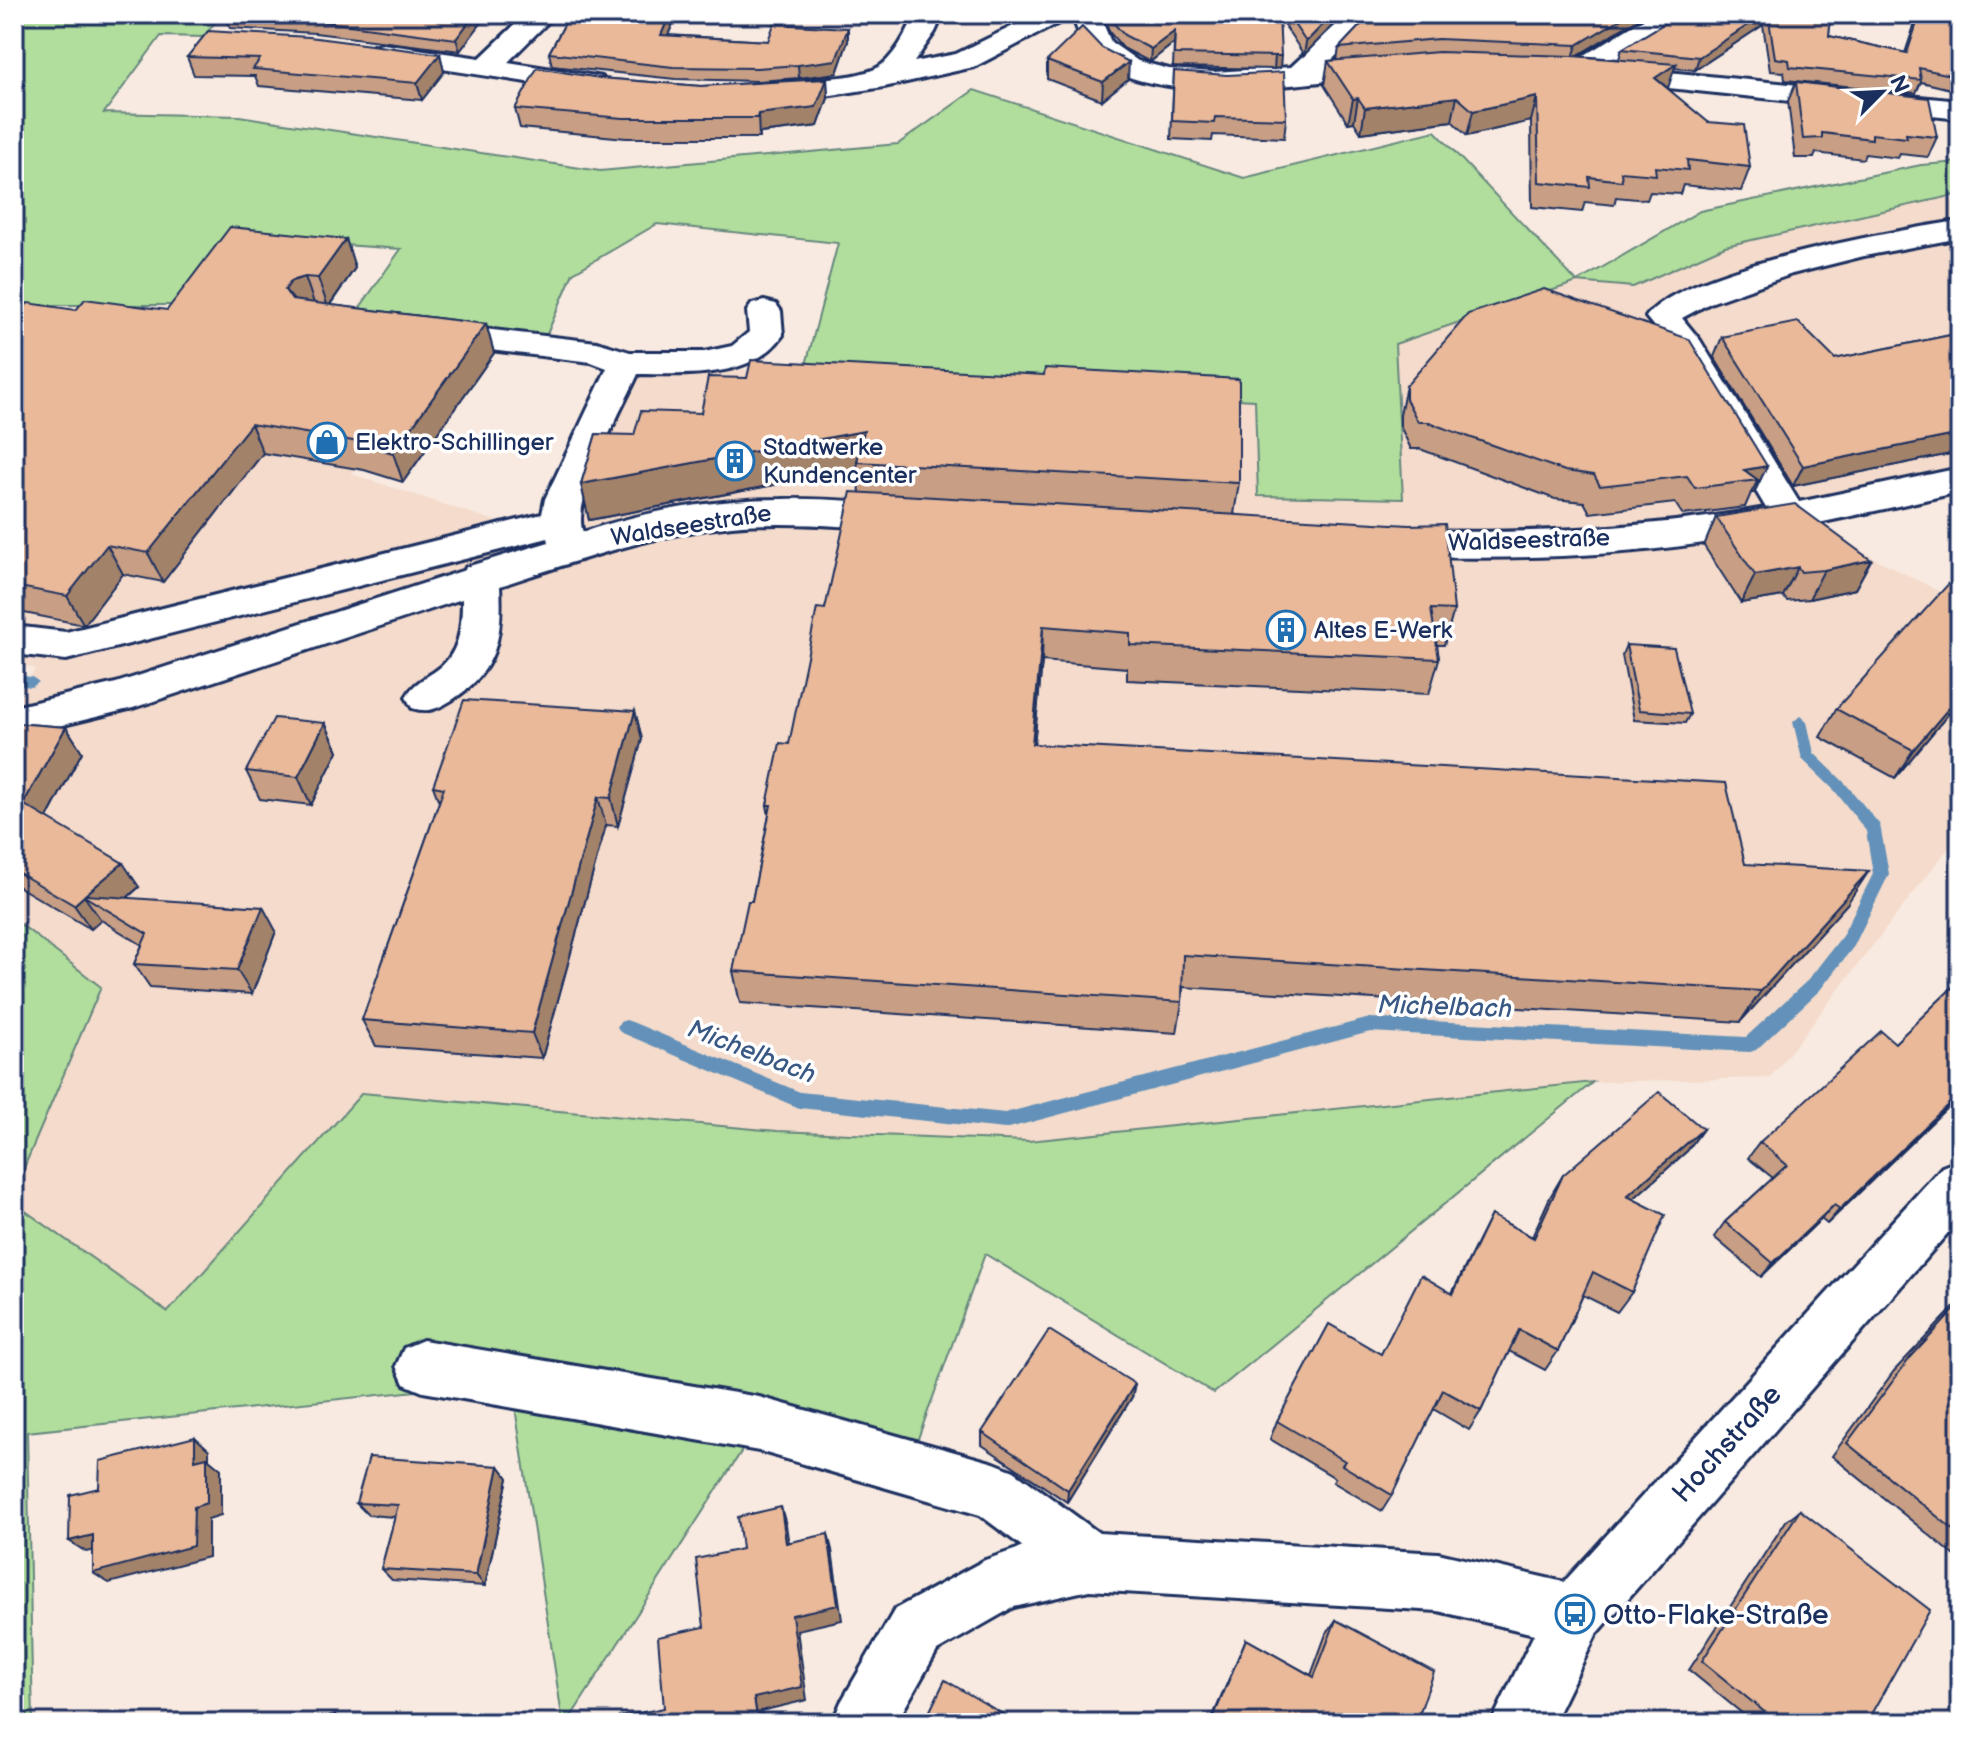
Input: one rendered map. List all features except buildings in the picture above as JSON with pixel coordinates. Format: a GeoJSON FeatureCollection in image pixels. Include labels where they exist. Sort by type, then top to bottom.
{"type":"FeatureCollection","features":[{"type":"Feature","properties":{"kind":"street"},"geometry":{"type":"LineString","coordinates":[[488,66],[542,14]]}},
{"type":"Feature","properties":{"kind":"street"},"geometry":{"type":"LineString","coordinates":[[884,78],[906,56],[923,30],[929,14]]}},
{"type":"Feature","properties":{"kind":"street"},"geometry":{"type":"LineString","coordinates":[[735,92],[812,89],[964,61],[1060,14]]}},
{"type":"Feature","properties":{"kind":"street"},"geometry":{"type":"LineString","coordinates":[[1085,14],[1088,33],[1113,60],[1154,75],[1199,83],[1413,65]]}},
{"type":"Feature","properties":{"kind":"street"},"geometry":{"type":"LineString","coordinates":[[1299,75],[1363,14]]}},
{"type":"Feature","properties":{"kind":"street"},"geometry":{"type":"LineString","coordinates":[[1671,14],[1567,69],[1960,110]]}},
{"type":"Feature","properties":{"kind":"street"},"geometry":{"type":"LineString","coordinates":[[363,49],[618,86]]}},
{"type":"Feature","properties":{"kind":"street"},"geometry":{"type":"LineString","coordinates":[[1789,515],[1683,340],[1663,317],[1676,306],[1770,269],[1843,248],[1951,231]]}},
{"type":"Feature","properties":{"kind":"street"},"geometry":{"type":"LineString","coordinates":[[408,330],[597,352],[626,363],[704,363],[743,354],[766,335],[764,311]]}},
{"type":"Feature","properties":{"kind":"street"},"geometry":{"type":"LineString","coordinates":[[14,640],[66,646],[565,535],[563,499],[626,363]]}},
{"type":"Feature","properties":{"kind":"street","name":"Waldseestraße"},"geometry":{"type":"LineString","coordinates":[[1353,541],[1400,544],[1564,541],[1661,534],[1789,515],[1960,480]]}},
{"type":"Feature","properties":{"kind":"street","name":"Waldseestraße"},"geometry":{"type":"LineString","coordinates":[[14,722],[119,697],[480,576],[565,535],[729,514],[836,512],[946,519]]}},
{"type":"Feature","properties":{"kind":"street"},"geometry":{"type":"LineString","coordinates":[[426,697],[463,671],[479,641],[482,610],[480,576]]}},
{"type":"Feature","properties":{"kind":"street","name":"Hochstraße"},"geometry":{"type":"LineString","coordinates":[[1521,1723],[1575,1614],[1960,1183]]}},
{"type":"Feature","properties":{"kind":"street"},"geometry":{"type":"LineString","coordinates":[[423,1366],[759,1424],[994,1491],[1089,1561]]}},
{"type":"Feature","properties":{"kind":"street"},"geometry":{"type":"LineString","coordinates":[[862,1723],[916,1630],[1005,1580],[1089,1561],[1438,1582],[1575,1614]]}},
{"type":"Feature","properties":{"kind":"shaded area"},"geometry":{"type":"Polygon","coordinates":[[[1945,195],[1960,210],[1960,480],[1790,515],[1960,602],[1960,833],[1770,1078],[1593,1082],[1029,1141],[777,1131],[362,1093],[168,1312],[14,1203],[14,1191],[101,987],[14,919],[14,707],[35,669],[14,662],[14,370],[401,404],[351,474],[501,523],[506,533],[563,499],[626,363],[1255,400],[1403,498],[1395,344],[1577,282],[1633,287],[1725,246],[1945,195]]]}},
{"type":"Feature","properties":{"kind":"green space"},"geometry":{"type":"Polygon","coordinates":[[[14,14],[221,14],[204,37],[161,36],[104,113],[239,116],[600,171],[898,144],[974,90],[1244,178],[1435,131],[1577,282],[1395,344],[1403,499],[1258,496],[1255,400],[803,376],[838,243],[657,224],[573,273],[542,346],[349,323],[401,249],[227,237],[174,305],[14,305],[14,14]]]}},
{"type":"Feature","properties":{"kind":"green space"},"geometry":{"type":"Polygon","coordinates":[[[1960,162],[1960,194],[1725,246],[1633,287],[1577,282],[1700,211],[1921,165],[1960,162]]]}},
{"type":"Feature","properties":{"kind":"green space"},"geometry":{"type":"Polygon","coordinates":[[[14,919],[101,987],[14,1191],[14,919]]]}},
{"type":"Feature","properties":{"kind":"green space"},"geometry":{"type":"Polygon","coordinates":[[[1593,1082],[1214,1393],[985,1254],[908,1466],[759,1424],[567,1723],[563,1723],[511,1381],[27,1432],[33,1723],[14,1723],[14,1203],[168,1312],[362,1093],[777,1131],[1029,1141],[1593,1082]]]}},
{"type":"Feature","properties":{"kind":"waterway","name":"Michelbach"},"geometry":{"type":"LineString","coordinates":[[14,680],[32,682]]}},
{"type":"Feature","properties":{"kind":"waterway","name":"Michelbach"},"geometry":{"type":"LineString","coordinates":[[626,1027],[799,1100],[1005,1121],[1370,1025],[1750,1045],[1814,985],[1848,941],[1881,874],[1874,829],[1840,787],[1807,755],[1800,722]]}},
{"type":"Feature","properties":{"kind":"place","name":"Elektro-Schillinger"},"geometry":{"type":"Point","coordinates":[327,442]}},
{"type":"Feature","properties":{"kind":"place","name":"Stadtwerke Kundencenter"},"geometry":{"type":"Point","coordinates":[735,461]}},
{"type":"Feature","properties":{"kind":"place","name":"Altes E-Werk"},"geometry":{"type":"Point","coordinates":[1286,630]}},
{"type":"Feature","properties":{"kind":"place","name":"Otto-Flake-Straße"},"geometry":{"type":"Point","coordinates":[1575,1614]}}]}
